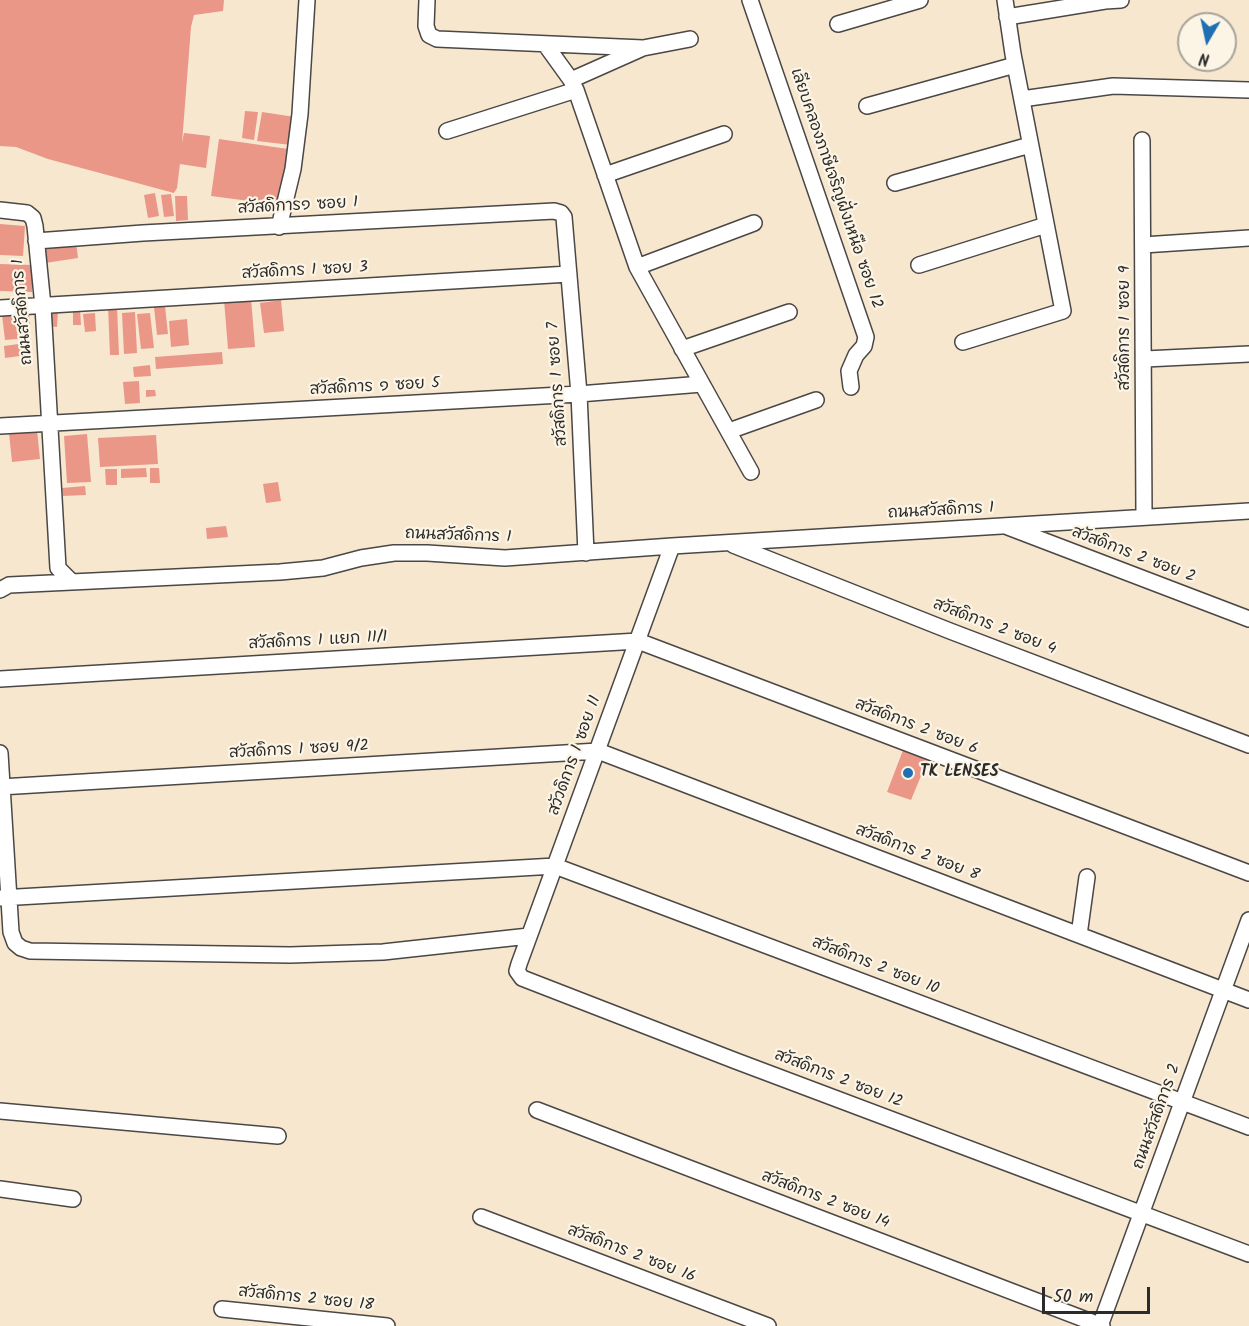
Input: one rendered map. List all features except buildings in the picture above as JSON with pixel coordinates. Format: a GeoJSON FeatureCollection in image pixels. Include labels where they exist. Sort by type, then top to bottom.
{"type":"FeatureCollection","features":[{"type":"Feature","properties":{"kind":"street"},"geometry":{"type":"LineString","coordinates":[[279,226],[293,169],[300,114],[307,0]]}},
{"type":"Feature","properties":{"kind":"street"},"geometry":{"type":"LineString","coordinates":[[427,0],[426,26],[429,35],[437,39],[644,48],[690,39]]}},
{"type":"Feature","properties":{"kind":"street","name":"เลียบคลองภาษีเจริญฝั่งเหนือ ซอย 12"},"geometry":{"type":"LineString","coordinates":[[750,0],[866,337],[866,342],[856,355],[849,371],[852,387]]}},
{"type":"Feature","properties":{"kind":"street"},"geometry":{"type":"LineString","coordinates":[[838,24],[920,0]]}},
{"type":"Feature","properties":{"kind":"street"},"geometry":{"type":"LineString","coordinates":[[963,342],[1062,311],[1015,65],[1005,0]]}},
{"type":"Feature","properties":{"kind":"street"},"geometry":{"type":"LineString","coordinates":[[1007,16],[1121,0]]}},
{"type":"Feature","properties":{"kind":"street"},"geometry":{"type":"LineString","coordinates":[[545,44],[573,85],[637,267],[751,472]]}},
{"type":"Feature","properties":{"kind":"street"},"geometry":{"type":"LineString","coordinates":[[447,131],[573,85],[644,48]]}},
{"type":"Feature","properties":{"kind":"street"},"geometry":{"type":"LineString","coordinates":[[867,106],[1015,65]]}},
{"type":"Feature","properties":{"kind":"street"},"geometry":{"type":"LineString","coordinates":[[1022,99],[1113,86],[1249,90]]}},
{"type":"Feature","properties":{"kind":"street"},"geometry":{"type":"LineString","coordinates":[[605,175],[724,134]]}},
{"type":"Feature","properties":{"kind":"street","name":"สวัสดิการ 1 ซอย 9"},"geometry":{"type":"LineString","coordinates":[[1142,140],[1145,360],[1144,516]]}},
{"type":"Feature","properties":{"kind":"street"},"geometry":{"type":"LineString","coordinates":[[895,183],[1030,145]]}},
{"type":"Feature","properties":{"kind":"street","name":"ถนนสวัสดิการ 1"},"geometry":{"type":"LineString","coordinates":[[0,210],[27,213],[33,218],[43,306],[58,568],[72,582],[280,572],[323,568],[361,558],[394,553],[505,558],[728,542],[1249,511]]}},
{"type":"Feature","properties":{"kind":"street","name":"สวัสดิการ๑ ซอย 1"},"geometry":{"type":"LineString","coordinates":[[36,241],[143,233],[554,211],[561,213]]}},
{"type":"Feature","properties":{"kind":"street","name":"สวัสดิการ 1 ซอย 7"},"geometry":{"type":"LineString","coordinates":[[561,213],[564,218],[579,394],[586,553]]}},
{"type":"Feature","properties":{"kind":"street"},"geometry":{"type":"LineString","coordinates":[[637,267],[754,223]]}},
{"type":"Feature","properties":{"kind":"street"},"geometry":{"type":"LineString","coordinates":[[919,266],[1046,225]]}},
{"type":"Feature","properties":{"kind":"street"},"geometry":{"type":"LineString","coordinates":[[1143,245],[1249,238]]}},
{"type":"Feature","properties":{"kind":"street","name":"สวัสดิการ 1 ซอย 3"},"geometry":{"type":"LineString","coordinates":[[0,308],[569,274]]}},
{"type":"Feature","properties":{"kind":"street"},"geometry":{"type":"LineString","coordinates":[[682,349],[789,312]]}},
{"type":"Feature","properties":{"kind":"street"},"geometry":{"type":"LineString","coordinates":[[1145,360],[1249,354]]}},
{"type":"Feature","properties":{"kind":"street","name":"สวัสดิการ ๑ ซอย 5"},"geometry":{"type":"LineString","coordinates":[[0,426],[579,394],[702,384]]}},
{"type":"Feature","properties":{"kind":"street"},"geometry":{"type":"LineString","coordinates":[[729,431],[816,400]]}},
{"type":"Feature","properties":{"kind":"street","name":"สวัสดิการ 2 ซอย 2"},"geometry":{"type":"LineString","coordinates":[[1004,526],[1249,619]]}},
{"type":"Feature","properties":{"kind":"street","name":"สวัสดิการ 2 ซอย 4"},"geometry":{"type":"LineString","coordinates":[[728,542],[951,631],[1249,745]]}},
{"type":"Feature","properties":{"kind":"street","name":"สวัวดิการ 1 ซอย 11"},"geometry":{"type":"LineString","coordinates":[[522,978],[517,971],[529,936],[672,546]]}},
{"type":"Feature","properties":{"kind":"street"},"geometry":{"type":"LineString","coordinates":[[0,590],[9,585],[72,582]]}},
{"type":"Feature","properties":{"kind":"street","name":"สวัสดิการ 1 แยก 11/1"},"geometry":{"type":"LineString","coordinates":[[0,679],[638,641]]}},
{"type":"Feature","properties":{"kind":"street","name":"สวัสดิการ 2 ซอย 6"},"geometry":{"type":"LineString","coordinates":[[638,641],[1249,873]]}},
{"type":"Feature","properties":{"kind":"street","name":"สวัสดิการ 1 ซอย 9/2"},"geometry":{"type":"LineString","coordinates":[[1,787],[598,751]]}},
{"type":"Feature","properties":{"kind":"street","name":"สวัสดิการ 2 ซอย 8"},"geometry":{"type":"LineString","coordinates":[[598,751],[1249,1000]]}},
{"type":"Feature","properties":{"kind":"street"},"geometry":{"type":"LineString","coordinates":[[0,753],[4,898],[11,932],[15,943],[21,948],[30,951],[290,955],[383,952],[529,936]]}},
{"type":"Feature","properties":{"kind":"street"},"geometry":{"type":"LineString","coordinates":[[4,898],[555,866]]}},
{"type":"Feature","properties":{"kind":"street","name":"สวัสดิการ 2 ซอย 10"},"geometry":{"type":"LineString","coordinates":[[555,866],[1183,1101],[1249,1128]]}},
{"type":"Feature","properties":{"kind":"street"},"geometry":{"type":"LineString","coordinates":[[1079,935],[1087,877]]}},
{"type":"Feature","properties":{"kind":"street","name":"ถนนสวัสดิการ 2"},"geometry":{"type":"LineString","coordinates":[[1101,1326],[1249,920]]}},
{"type":"Feature","properties":{"kind":"street","name":"สวัสดิการ 2 ซอย 12"},"geometry":{"type":"LineString","coordinates":[[522,978],[1249,1254]]}},
{"type":"Feature","properties":{"kind":"street","name":"สวัสดิการ 2 ซอย 14"},"geometry":{"type":"LineString","coordinates":[[537,1110],[1101,1326]]}},
{"type":"Feature","properties":{"kind":"street"},"geometry":{"type":"LineString","coordinates":[[0,1111],[278,1136]]}},
{"type":"Feature","properties":{"kind":"street"},"geometry":{"type":"LineString","coordinates":[[0,1189],[73,1199]]}},
{"type":"Feature","properties":{"kind":"street","name":"สวัสดิการ 2 ซอย 16"},"geometry":{"type":"LineString","coordinates":[[481,1217],[768,1326]]}},
{"type":"Feature","properties":{"kind":"street","name":"สวัสดิการ 2 ซอย 18"},"geometry":{"type":"LineString","coordinates":[[222,1309],[387,1326]]}},
{"type":"Feature","properties":{"kind":"place","name":"TK LENSES"},"geometry":{"type":"Point","coordinates":[908,773]}}]}
